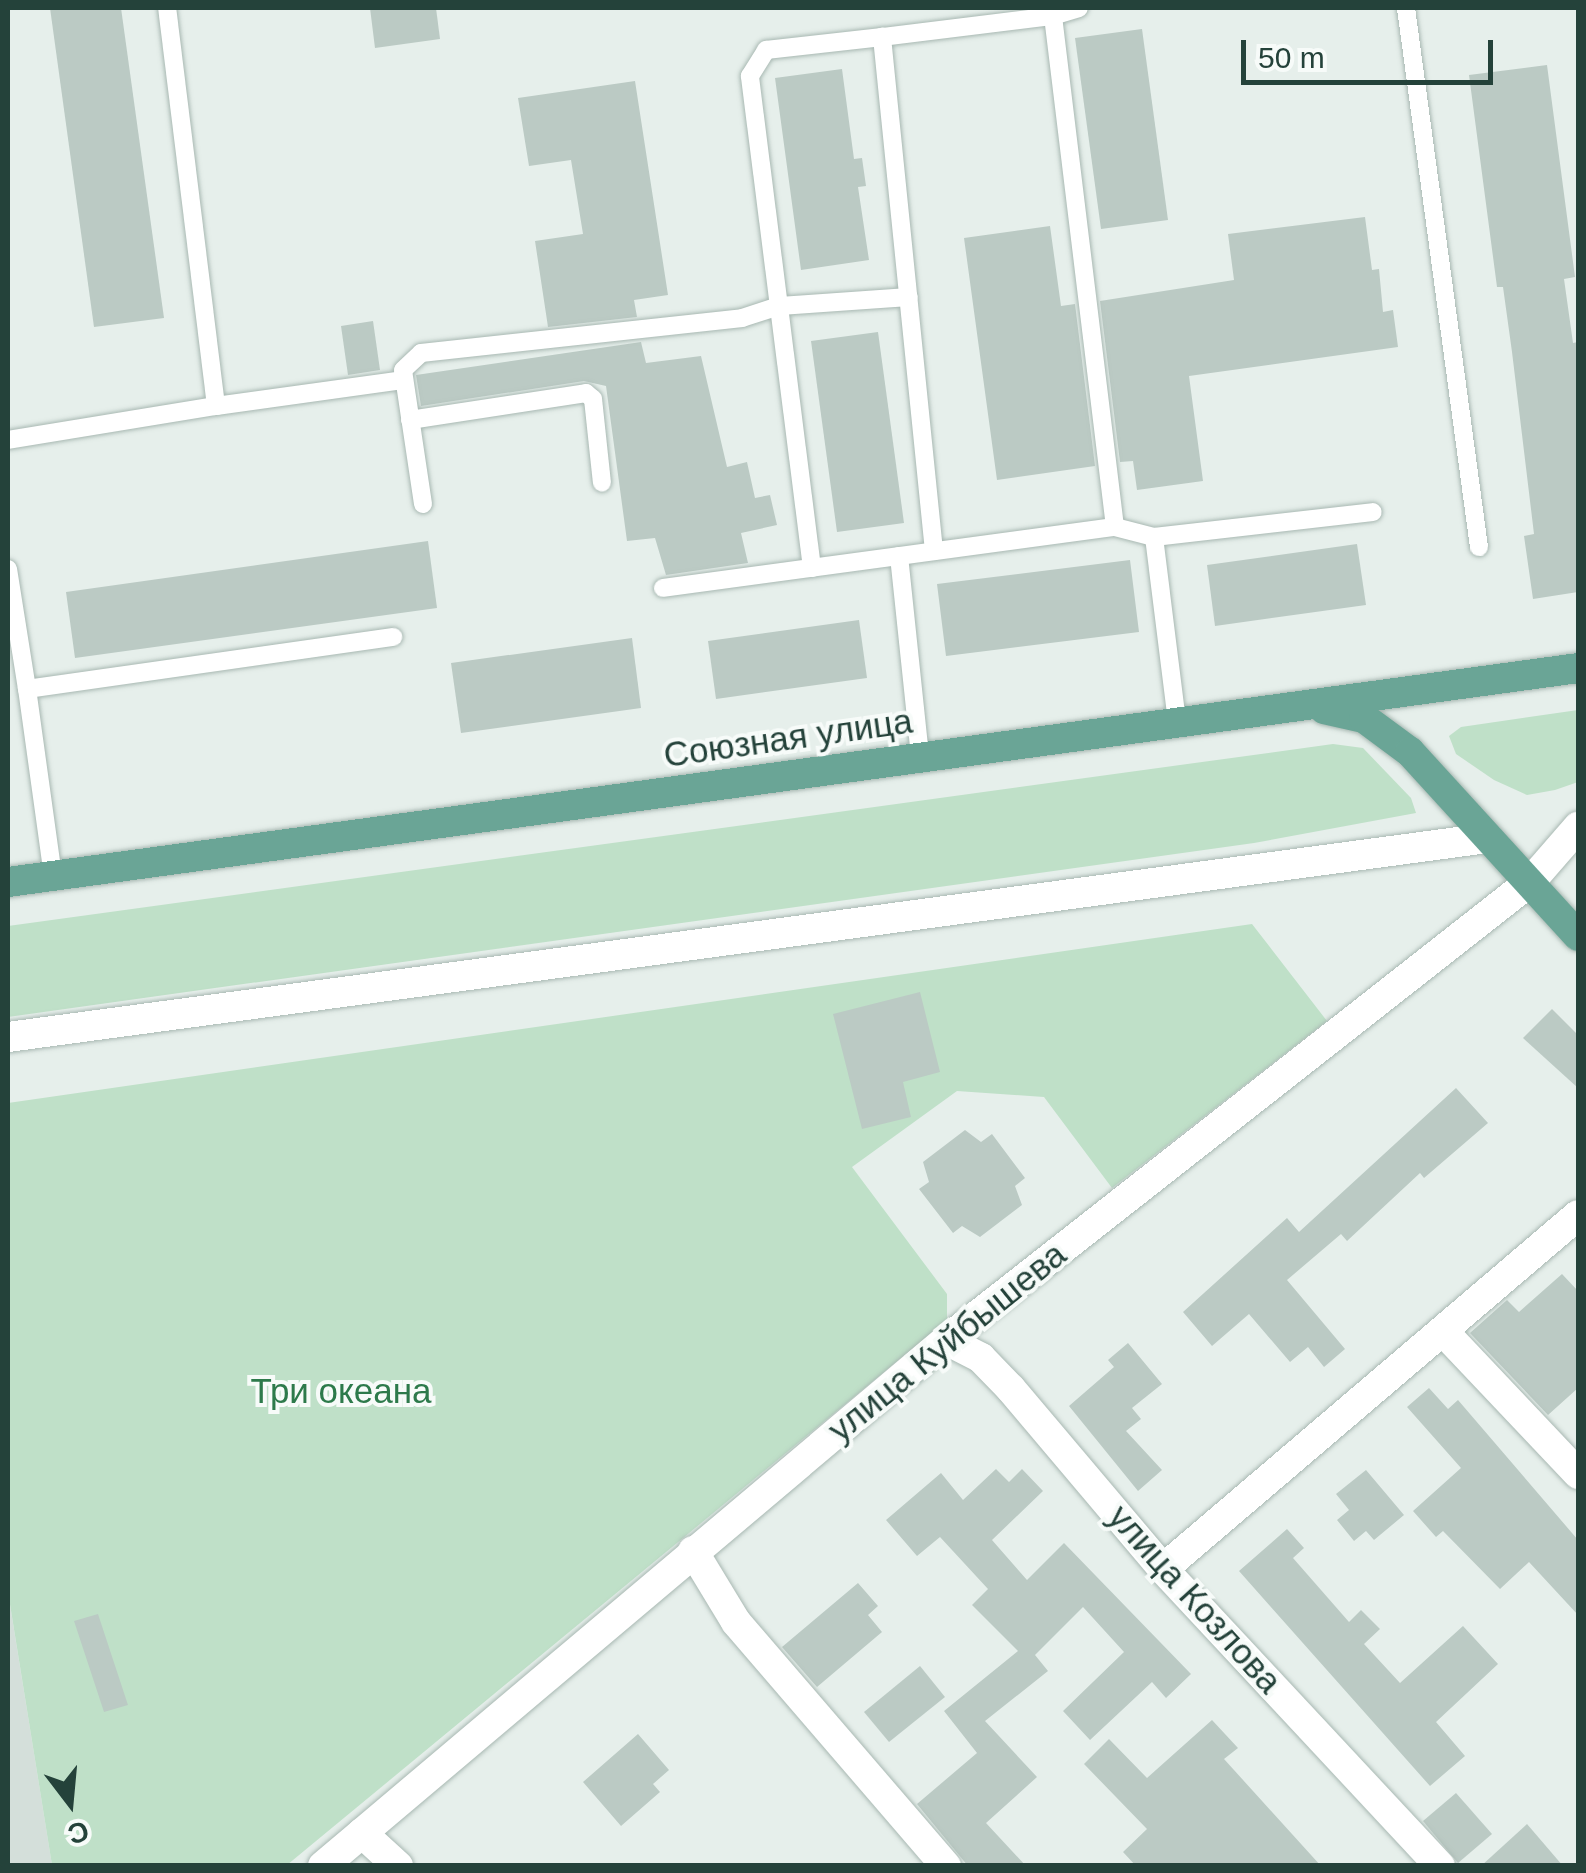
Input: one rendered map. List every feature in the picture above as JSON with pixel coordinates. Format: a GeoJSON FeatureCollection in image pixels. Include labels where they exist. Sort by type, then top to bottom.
{"type":"FeatureCollection","features":[{"type":"Feature","properties":{"kind":"main road","name":"Союзная улица"},"geometry":{"type":"LineString","coordinates":[[8,882],[1578,668]]}},
{"type":"Feature","properties":{"kind":"main road"},"geometry":{"type":"LineString","coordinates":[[1306,705],[1380,728],[1530,881],[1578,936]]}},
{"type":"Feature","properties":{"kind":"street","name":"улица Куйбышева"},"geometry":{"type":"LineString","coordinates":[[323,1866],[946,1340],[1530,881],[1578,827]]}},
{"type":"Feature","properties":{"kind":"street"},"geometry":{"type":"LineString","coordinates":[[8,1036],[1488,838]]}},
{"type":"Feature","properties":{"kind":"street"},"geometry":{"type":"LineString","coordinates":[[1164,1568],[1578,1216]]}},
{"type":"Feature","properties":{"kind":"street"},"geometry":{"type":"LineString","coordinates":[[1443,1330],[1578,1474]]}},
{"type":"Feature","properties":{"kind":"street","name":"улица Козлова"},"geometry":{"type":"LineString","coordinates":[[946,1340],[981,1358],[1011,1388],[1164,1568],[1440,1866]]}},
{"type":"Feature","properties":{"kind":"street"},"geometry":{"type":"LineString","coordinates":[[693,1551],[736,1622],[946,1866]]}},
{"type":"Feature","properties":{"kind":"street"},"geometry":{"type":"LineString","coordinates":[[362,1834],[398,1866]]}},
{"type":"Feature","properties":{"kind":"lane"},"geometry":{"type":"LineString","coordinates":[[167,8],[216,406]]}},
{"type":"Feature","properties":{"kind":"lane"},"geometry":{"type":"LineString","coordinates":[[812,568],[750,76],[766,50],[1053,16],[1079,8]]}},
{"type":"Feature","properties":{"kind":"lane"},"geometry":{"type":"LineString","coordinates":[[1406,8],[1478,547]]}},
{"type":"Feature","properties":{"kind":"lane"},"geometry":{"type":"LineString","coordinates":[[1053,16],[1115,527]]}},
{"type":"Feature","properties":{"kind":"lane"},"geometry":{"type":"LineString","coordinates":[[882,37],[934,551]]}},
{"type":"Feature","properties":{"kind":"lane"},"geometry":{"type":"LineString","coordinates":[[423,504],[404,380],[410,358],[421,353],[742,318],[780,306],[910,297]]}},
{"type":"Feature","properties":{"kind":"lane"},"geometry":{"type":"LineString","coordinates":[[8,440],[404,380]]}},
{"type":"Feature","properties":{"kind":"lane"},"geometry":{"type":"LineString","coordinates":[[410,420],[586,392],[593,399],[602,483]]}},
{"type":"Feature","properties":{"kind":"lane"},"geometry":{"type":"LineString","coordinates":[[663,588],[1115,527],[1154,537],[1372,512]]}},
{"type":"Feature","properties":{"kind":"lane"},"geometry":{"type":"LineString","coordinates":[[1154,537],[1177,722]]}},
{"type":"Feature","properties":{"kind":"lane"},"geometry":{"type":"LineString","coordinates":[[900,556],[920,758]]}},
{"type":"Feature","properties":{"kind":"lane"},"geometry":{"type":"LineString","coordinates":[[8,568],[53,876]]}},
{"type":"Feature","properties":{"kind":"lane"},"geometry":{"type":"LineString","coordinates":[[27,688],[393,637]]}},
{"type":"Feature","properties":{"kind":"shaded area"},"geometry":{"type":"Polygon","coordinates":[[[8,1592],[15,1636],[52,1865],[8,1865],[8,1592]]]}},
{"type":"Feature","properties":{"kind":"green space"},"geometry":{"type":"Polygon","coordinates":[[[1578,710],[1578,782],[1555,790],[1527,795],[1494,780],[1456,754],[1449,736],[1461,727],[1578,710]]]}},
{"type":"Feature","properties":{"kind":"green space"},"geometry":{"type":"Polygon","coordinates":[[[1333,744],[1363,748],[1411,798],[1416,813],[1254,843],[8,1017],[8,926],[1333,744]]]}},
{"type":"Feature","properties":{"kind":"green space","name":"Три океана"},"geometry":{"type":"Polygon","coordinates":[[[1252,924],[1327,1021],[1112,1188],[1044,1097],[957,1091],[852,1167],[947,1294],[947,1320],[287,1865],[52,1865],[8,1592],[8,1103],[1252,924]]]}},
{"type":"Feature","properties":{"kind":"building"},"geometry":{"type":"Polygon","coordinates":[[[50,8],[121,8],[164,318],[94,327],[50,8]]]}},
{"type":"Feature","properties":{"kind":"building"},"geometry":{"type":"Polygon","coordinates":[[[370,8],[436,8],[440,39],[375,48],[370,8]]]}},
{"type":"Feature","properties":{"kind":"building"},"geometry":{"type":"Polygon","coordinates":[[[1142,29],[1168,220],[1101,229],[1075,38],[1142,29]]]}},
{"type":"Feature","properties":{"kind":"building"},"geometry":{"type":"Polygon","coordinates":[[[1547,65],[1575,277],[1564,279],[1573,343],[1578,342],[1578,592],[1533,599],[1524,536],[1534,534],[1512,352],[1503,287],[1497,287],[1469,75],[1547,65]]]}},
{"type":"Feature","properties":{"kind":"building"},"geometry":{"type":"Polygon","coordinates":[[[842,69],[854,159],[862,158],[866,186],[858,187],[869,260],[801,270],[775,78],[842,69]]]}},
{"type":"Feature","properties":{"kind":"building"},"geometry":{"type":"Polygon","coordinates":[[[635,81],[668,295],[634,300],[637,317],[548,327],[535,241],[583,234],[571,160],[529,166],[518,98],[635,81]]]}},
{"type":"Feature","properties":{"kind":"building"},"geometry":{"type":"Polygon","coordinates":[[[1365,217],[1372,270],[1379,269],[1383,312],[1393,310],[1398,347],[1189,376],[1203,481],[1137,490],[1133,461],[1120,462],[1100,301],[1234,280],[1228,234],[1365,217]]]}},
{"type":"Feature","properties":{"kind":"building"},"geometry":{"type":"Polygon","coordinates":[[[1050,226],[1061,306],[1075,304],[1095,466],[997,480],[964,238],[1050,226]]]}},
{"type":"Feature","properties":{"kind":"building"},"geometry":{"type":"Polygon","coordinates":[[[373,321],[380,370],[348,375],[341,326],[373,321]]]}},
{"type":"Feature","properties":{"kind":"building"},"geometry":{"type":"Polygon","coordinates":[[[878,332],[904,523],[837,532],[811,341],[878,332]]]}},
{"type":"Feature","properties":{"kind":"building"},"geometry":{"type":"Polygon","coordinates":[[[641,342],[646,363],[701,356],[727,467],[747,462],[755,498],[770,495],[777,525],[741,533],[748,563],[666,575],[655,538],[627,541],[606,386],[584,381],[421,406],[416,375],[641,342]]]}},
{"type":"Feature","properties":{"kind":"building"},"geometry":{"type":"Polygon","coordinates":[[[428,541],[437,608],[75,658],[66,592],[428,541]]]}},
{"type":"Feature","properties":{"kind":"building"},"geometry":{"type":"Polygon","coordinates":[[[1357,544],[1366,605],[1215,626],[1207,565],[1357,544]]]}},
{"type":"Feature","properties":{"kind":"building"},"geometry":{"type":"Polygon","coordinates":[[[1130,560],[1139,632],[946,656],[937,584],[1130,560]]]}},
{"type":"Feature","properties":{"kind":"building"},"geometry":{"type":"Polygon","coordinates":[[[859,620],[867,678],[716,699],[708,641],[859,620]]]}},
{"type":"Feature","properties":{"kind":"building"},"geometry":{"type":"Polygon","coordinates":[[[632,638],[641,708],[461,733],[451,663],[632,638]]]}},
{"type":"Feature","properties":{"kind":"building"},"geometry":{"type":"Polygon","coordinates":[[[920,992],[940,1072],[903,1082],[911,1117],[862,1129],[833,1014],[920,992]]]}},
{"type":"Feature","properties":{"kind":"building"},"geometry":{"type":"Polygon","coordinates":[[[1552,1009],[1578,1035],[1578,1088],[1523,1038],[1552,1009]]]}},
{"type":"Feature","properties":{"kind":"building"},"geometry":{"type":"Polygon","coordinates":[[[1456,1088],[1488,1123],[1424,1178],[1420,1173],[1347,1241],[1341,1234],[1287,1280],[1345,1349],[1324,1367],[1308,1347],[1290,1362],[1249,1314],[1212,1346],[1183,1312],[1287,1218],[1299,1232],[1456,1088]]]}},
{"type":"Feature","properties":{"kind":"building"},"geometry":{"type":"Polygon","coordinates":[[[965,1130],[981,1142],[992,1134],[1025,1178],[1015,1186],[1022,1205],[980,1237],[962,1226],[953,1233],[919,1189],[929,1182],[923,1162],[965,1130]]]}},
{"type":"Feature","properties":{"kind":"building"},"geometry":{"type":"Polygon","coordinates":[[[1562,1274],[1578,1291],[1578,1388],[1548,1415],[1470,1333],[1507,1300],[1519,1312],[1562,1274]]]}},
{"type":"Feature","properties":{"kind":"building"},"geometry":{"type":"Polygon","coordinates":[[[1128,1343],[1162,1384],[1132,1408],[1141,1419],[1126,1431],[1162,1470],[1138,1491],[1069,1406],[1114,1367],[1108,1360],[1128,1343]]]}},
{"type":"Feature","properties":{"kind":"building"},"geometry":{"type":"Polygon","coordinates":[[[1429,1388],[1448,1409],[1458,1400],[1578,1540],[1578,1615],[1529,1562],[1500,1589],[1443,1531],[1436,1537],[1413,1511],[1461,1468],[1407,1407],[1429,1388]]]}},
{"type":"Feature","properties":{"kind":"building"},"geometry":{"type":"Polygon","coordinates":[[[996,1469],[1009,1482],[1022,1469],[1043,1491],[992,1540],[1027,1580],[1064,1543],[1191,1674],[1166,1698],[1152,1682],[1090,1740],[1063,1711],[1124,1652],[1083,1607],[1035,1655],[1048,1671],[985,1721],[1037,1777],[986,1823],[1026,1866],[968,1866],[917,1804],[977,1753],[944,1711],[1018,1651],[972,1605],[988,1589],[940,1537],[917,1556],[886,1520],[941,1473],[963,1500],[996,1469]]]}},
{"type":"Feature","properties":{"kind":"building"},"geometry":{"type":"Polygon","coordinates":[[[1366,1470],[1404,1515],[1374,1540],[1366,1531],[1354,1541],[1337,1520],[1349,1510],[1336,1494],[1366,1470]]]}},
{"type":"Feature","properties":{"kind":"building"},"geometry":{"type":"Polygon","coordinates":[[[1287,1529],[1304,1548],[1293,1558],[1349,1622],[1361,1610],[1380,1629],[1364,1644],[1400,1683],[1463,1626],[1498,1664],[1436,1722],[1465,1756],[1430,1786],[1239,1571],[1287,1529]]]}},
{"type":"Feature","properties":{"kind":"building"},"geometry":{"type":"Polygon","coordinates":[[[858,1583],[878,1606],[868,1615],[882,1632],[817,1687],[782,1647],[858,1583]]]}},
{"type":"Feature","properties":{"kind":"building"},"geometry":{"type":"Polygon","coordinates":[[[98,1614],[128,1705],[104,1712],[74,1621],[98,1614]]]}},
{"type":"Feature","properties":{"kind":"building"},"geometry":{"type":"Polygon","coordinates":[[[920,1666],[945,1697],[889,1742],[864,1712],[920,1666]]]}},
{"type":"Feature","properties":{"kind":"building"},"geometry":{"type":"Polygon","coordinates":[[[1212,1720],[1238,1748],[1224,1759],[1321,1866],[1136,1866],[1123,1852],[1147,1829],[1084,1764],[1109,1739],[1147,1778],[1212,1720]]]}},
{"type":"Feature","properties":{"kind":"building"},"geometry":{"type":"Polygon","coordinates":[[[638,1734],[669,1770],[653,1784],[660,1792],[621,1826],[583,1782],[638,1734]]]}},
{"type":"Feature","properties":{"kind":"building"},"geometry":{"type":"Polygon","coordinates":[[[1456,1793],[1492,1834],[1458,1863],[1423,1821],[1456,1793]]]}},
{"type":"Feature","properties":{"kind":"building"},"geometry":{"type":"Polygon","coordinates":[[[1527,1824],[1563,1866],[1481,1866],[1527,1824]]]}}]}
